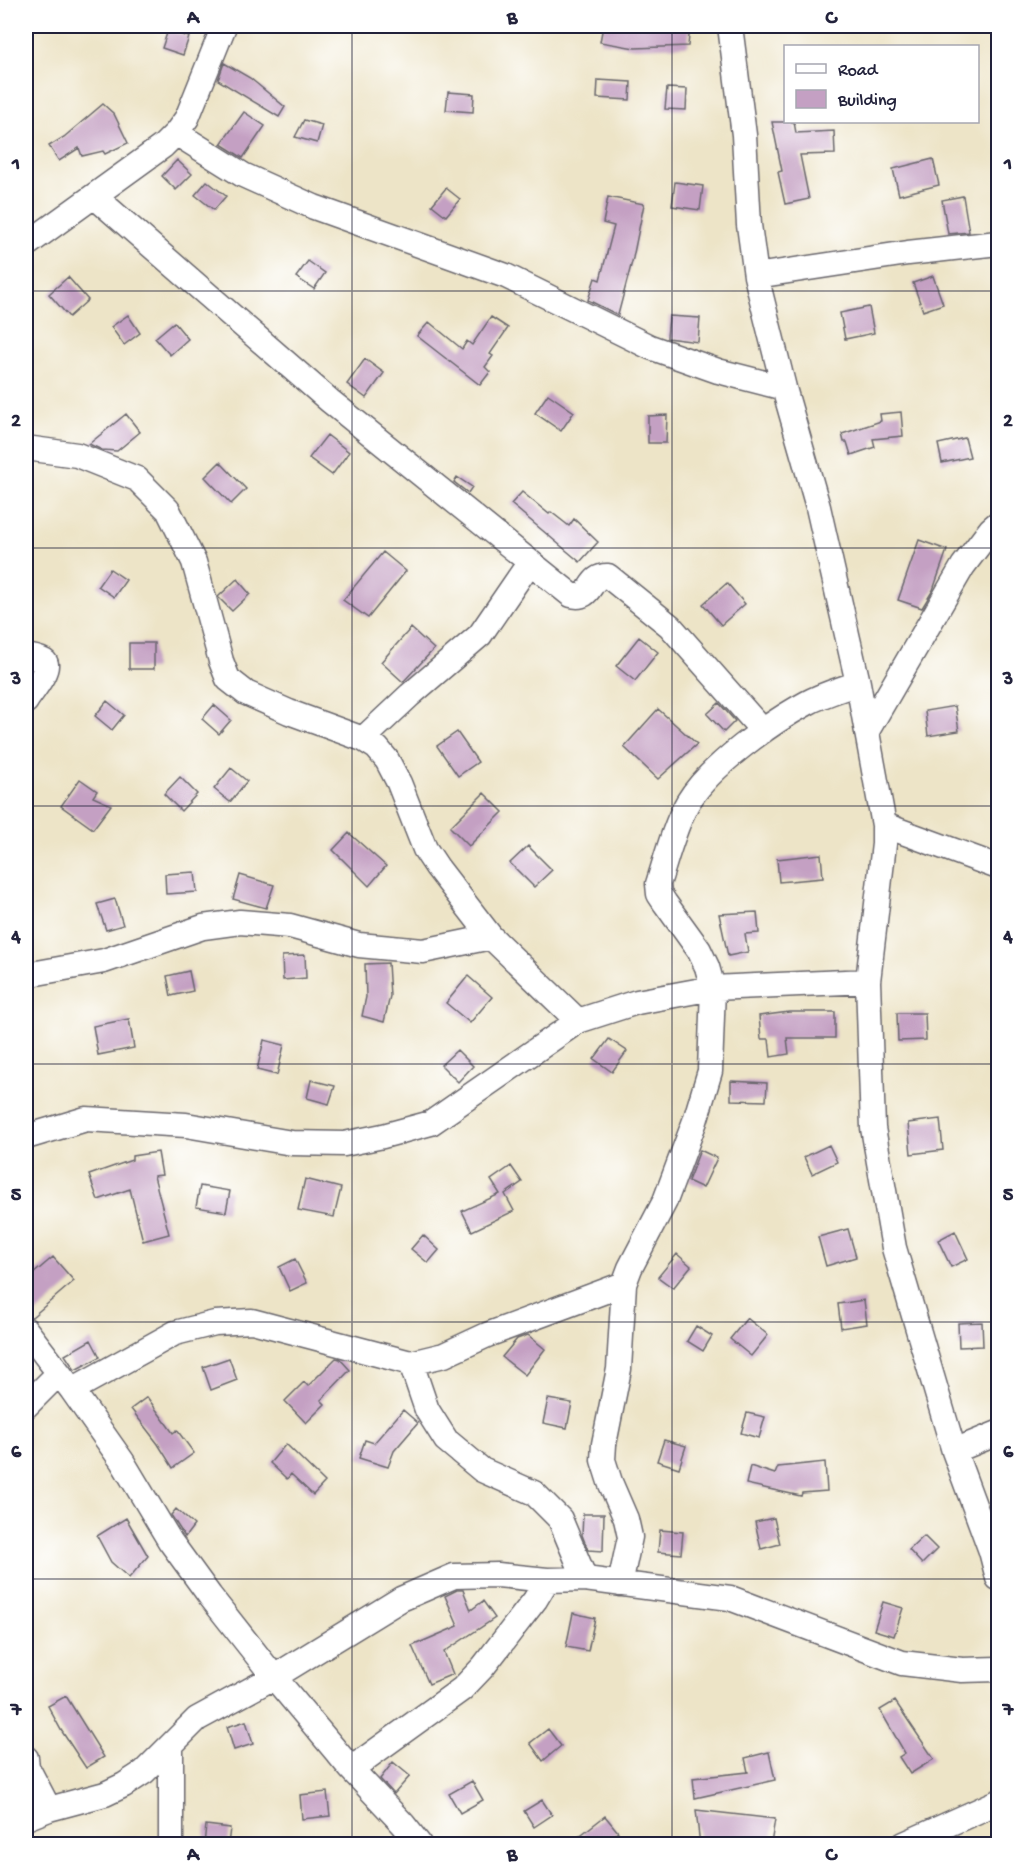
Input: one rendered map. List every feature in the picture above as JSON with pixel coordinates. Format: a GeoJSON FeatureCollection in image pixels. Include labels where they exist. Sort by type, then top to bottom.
{"type":"FeatureCollection","features":[{"type":"Feature","properties":{"kind":"street"},"geometry":{"type":"LineString","coordinates":[[26,245],[163,146],[176,133],[186,118],[224,26]]}},
{"type":"Feature","properties":{"kind":"street"},"geometry":{"type":"LineString","coordinates":[[730,26],[744,135],[749,225],[756,276],[784,388],[818,507],[858,683],[884,825],[884,844],[868,981],[873,1128],[894,1248],[954,1451],[999,1578]]}},
{"type":"Feature","properties":{"kind":"street"},"geometry":{"type":"LineString","coordinates":[[176,133],[243,175],[314,207],[506,276],[650,347],[718,371],[784,388]]}},
{"type":"Feature","properties":{"kind":"street"},"geometry":{"type":"LineString","coordinates":[[94,196],[330,401],[570,595],[579,597],[585,594],[596,579],[609,576],[670,626],[763,731]]}},
{"type":"Feature","properties":{"kind":"street"},"geometry":{"type":"LineString","coordinates":[[756,276],[908,253],[999,243]]}},
{"type":"Feature","properties":{"kind":"street"},"geometry":{"type":"LineString","coordinates":[[26,448],[77,455],[137,479],[168,510],[194,562],[228,679],[246,693],[278,708],[363,739],[376,748],[387,760],[399,783],[425,849],[437,867],[491,937],[578,1021]]}},
{"type":"Feature","properties":{"kind":"street"},"geometry":{"type":"LineString","coordinates":[[867,731],[963,566],[991,529],[999,523]]}},
{"type":"Feature","properties":{"kind":"street"},"geometry":{"type":"LineString","coordinates":[[363,739],[480,635],[530,562]]}},
{"type":"Feature","properties":{"kind":"street"},"geometry":{"type":"LineString","coordinates":[[26,656],[44,661],[46,671],[26,701]]}},
{"type":"Feature","properties":{"kind":"street"},"geometry":{"type":"LineString","coordinates":[[620,1584],[630,1537],[626,1518],[603,1460],[619,1369],[624,1284],[665,1201],[696,1121],[710,1071],[713,988],[699,950],[665,903],[658,884],[686,805],[697,788],[763,731],[809,702],[858,683]]}},
{"type":"Feature","properties":{"kind":"street"},"geometry":{"type":"LineString","coordinates":[[884,825],[999,867]]}},
{"type":"Feature","properties":{"kind":"street"},"geometry":{"type":"LineString","coordinates":[[26,975],[104,961],[203,927],[240,922],[290,926],[359,945],[423,951],[491,937]]}},
{"type":"Feature","properties":{"kind":"street"},"geometry":{"type":"LineString","coordinates":[[26,1137],[86,1119],[186,1125],[292,1143],[344,1144],[431,1123],[578,1021],[637,1002],[713,988],[868,981]]}},
{"type":"Feature","properties":{"kind":"street"},"geometry":{"type":"LineString","coordinates":[[26,1406],[66,1381],[175,1333],[215,1323],[252,1321],[411,1363],[444,1355],[487,1335],[624,1284]]}},
{"type":"Feature","properties":{"kind":"street"},"geometry":{"type":"LineString","coordinates":[[26,1329],[122,1461],[170,1541],[210,1596],[351,1769],[403,1824],[419,1845]]}},
{"type":"Feature","properties":{"kind":"street"},"geometry":{"type":"LineString","coordinates":[[411,1363],[427,1410],[446,1440],[482,1470],[534,1493],[560,1519],[585,1579]]}},
{"type":"Feature","properties":{"kind":"street"},"geometry":{"type":"LineString","coordinates":[[954,1451],[999,1433]]}},
{"type":"Feature","properties":{"kind":"street"},"geometry":{"type":"LineString","coordinates":[[26,1818],[49,1809],[105,1794],[124,1785],[144,1772],[196,1719],[274,1677],[401,1599],[454,1576],[498,1575],[547,1580],[585,1579],[730,1598],[902,1663],[962,1670],[999,1668]]}},
{"type":"Feature","properties":{"kind":"street"},"geometry":{"type":"LineString","coordinates":[[351,1769],[462,1689],[483,1667],[535,1600],[547,1580]]}},
{"type":"Feature","properties":{"kind":"street"},"geometry":{"type":"LineString","coordinates":[[171,1746],[171,1845]]}},
{"type":"Feature","properties":{"kind":"street"},"geometry":{"type":"LineString","coordinates":[[26,1758],[27,1767],[49,1809]]}},
{"type":"Feature","properties":{"kind":"street"},"geometry":{"type":"LineString","coordinates":[[904,1845],[999,1802]]}},
{"type":"Feature","properties":{"kind":"building"},"geometry":{"type":"Polygon","coordinates":[[[603,26],[690,26],[688,46],[635,48],[600,42],[603,26]]]}},
{"type":"Feature","properties":{"kind":"building"},"geometry":{"type":"Polygon","coordinates":[[[168,30],[189,37],[183,55],[162,48],[168,30]]]}},
{"type":"Feature","properties":{"kind":"building"},"geometry":{"type":"Polygon","coordinates":[[[224,63],[250,78],[285,107],[279,117],[218,80],[224,63]]]}},
{"type":"Feature","properties":{"kind":"building"},"geometry":{"type":"Polygon","coordinates":[[[598,80],[631,82],[630,100],[597,98],[598,80]]]}},
{"type":"Feature","properties":{"kind":"building"},"geometry":{"type":"Polygon","coordinates":[[[667,88],[687,89],[686,110],[665,109],[667,88]]]}},
{"type":"Feature","properties":{"kind":"building"},"geometry":{"type":"Polygon","coordinates":[[[448,92],[474,94],[473,112],[446,110],[448,92]]]}},
{"type":"Feature","properties":{"kind":"building"},"geometry":{"type":"Polygon","coordinates":[[[103,104],[114,114],[128,143],[105,154],[103,151],[82,156],[79,148],[59,161],[49,146],[64,137],[103,104]]]}},
{"type":"Feature","properties":{"kind":"building"},"geometry":{"type":"Polygon","coordinates":[[[244,112],[265,126],[243,158],[221,144],[244,112]]]}},
{"type":"Feature","properties":{"kind":"building"},"geometry":{"type":"Polygon","coordinates":[[[304,120],[322,125],[317,143],[295,137],[304,120]]]}},
{"type":"Feature","properties":{"kind":"building"},"geometry":{"type":"Polygon","coordinates":[[[772,122],[794,123],[796,133],[834,131],[835,154],[800,155],[809,199],[785,204],[778,172],[782,171],[772,122]]]}},
{"type":"Feature","properties":{"kind":"building"},"geometry":{"type":"Polygon","coordinates":[[[933,159],[939,185],[899,195],[893,169],[933,159]]]}},
{"type":"Feature","properties":{"kind":"building"},"geometry":{"type":"Polygon","coordinates":[[[177,160],[192,174],[176,190],[162,176],[177,160]]]}},
{"type":"Feature","properties":{"kind":"building"},"geometry":{"type":"Polygon","coordinates":[[[207,181],[226,196],[214,210],[195,195],[207,181]]]}},
{"type":"Feature","properties":{"kind":"building"},"geometry":{"type":"Polygon","coordinates":[[[675,182],[703,186],[700,210],[672,206],[675,182]]]}},
{"type":"Feature","properties":{"kind":"building"},"geometry":{"type":"Polygon","coordinates":[[[446,188],[460,199],[446,216],[432,205],[446,188]]]}},
{"type":"Feature","properties":{"kind":"building"},"geometry":{"type":"Polygon","coordinates":[[[963,196],[969,232],[948,234],[942,200],[963,196]]]}},
{"type":"Feature","properties":{"kind":"building"},"geometry":{"type":"Polygon","coordinates":[[[608,197],[644,204],[618,315],[588,300],[595,278],[600,280],[614,226],[603,223],[608,197]]]}},
{"type":"Feature","properties":{"kind":"building"},"geometry":{"type":"Polygon","coordinates":[[[308,261],[325,273],[314,289],[296,277],[308,261]]]}},
{"type":"Feature","properties":{"kind":"building"},"geometry":{"type":"Polygon","coordinates":[[[933,276],[943,304],[923,311],[913,283],[933,276]]]}},
{"type":"Feature","properties":{"kind":"building"},"geometry":{"type":"Polygon","coordinates":[[[68,277],[88,300],[69,317],[49,294],[68,277]]]}},
{"type":"Feature","properties":{"kind":"building"},"geometry":{"type":"Polygon","coordinates":[[[869,307],[874,333],[845,339],[840,313],[869,307]]]}},
{"type":"Feature","properties":{"kind":"building"},"geometry":{"type":"Polygon","coordinates":[[[128,315],[140,333],[124,345],[111,327],[128,315]]]}},
{"type":"Feature","properties":{"kind":"building"},"geometry":{"type":"Polygon","coordinates":[[[669,316],[700,318],[698,342],[667,338],[669,316]]]}},
{"type":"Feature","properties":{"kind":"building"},"geometry":{"type":"Polygon","coordinates":[[[491,317],[508,328],[490,354],[493,356],[485,367],[490,372],[480,385],[417,336],[429,322],[462,349],[467,341],[472,345],[491,317]]]}},
{"type":"Feature","properties":{"kind":"building"},"geometry":{"type":"Polygon","coordinates":[[[174,322],[188,339],[170,355],[155,338],[174,322]]]}},
{"type":"Feature","properties":{"kind":"building"},"geometry":{"type":"Polygon","coordinates":[[[365,359],[384,373],[366,398],[347,384],[365,359]]]}},
{"type":"Feature","properties":{"kind":"building"},"geometry":{"type":"Polygon","coordinates":[[[548,394],[574,412],[561,431],[535,413],[548,394]]]}},
{"type":"Feature","properties":{"kind":"building"},"geometry":{"type":"Polygon","coordinates":[[[901,412],[903,436],[873,439],[875,447],[851,455],[842,434],[881,421],[880,414],[901,412]]]}},
{"type":"Feature","properties":{"kind":"building"},"geometry":{"type":"Polygon","coordinates":[[[126,414],[140,432],[117,451],[102,450],[89,444],[126,414]]]}},
{"type":"Feature","properties":{"kind":"building"},"geometry":{"type":"Polygon","coordinates":[[[667,415],[666,443],[648,443],[648,416],[667,415]]]}},
{"type":"Feature","properties":{"kind":"building"},"geometry":{"type":"Polygon","coordinates":[[[327,435],[349,452],[332,475],[309,458],[327,435]]]}},
{"type":"Feature","properties":{"kind":"building"},"geometry":{"type":"Polygon","coordinates":[[[965,438],[970,457],[942,463],[938,444],[965,438]]]}},
{"type":"Feature","properties":{"kind":"building"},"geometry":{"type":"Polygon","coordinates":[[[220,462],[246,489],[231,504],[205,477],[220,462]]]}},
{"type":"Feature","properties":{"kind":"building"},"geometry":{"type":"Polygon","coordinates":[[[457,477],[472,487],[468,493],[454,482],[457,477]]]}},
{"type":"Feature","properties":{"kind":"building"},"geometry":{"type":"Polygon","coordinates":[[[522,492],[549,514],[551,512],[569,526],[574,519],[598,542],[580,562],[511,504],[522,492]]]}},
{"type":"Feature","properties":{"kind":"building"},"geometry":{"type":"Polygon","coordinates":[[[919,540],[947,550],[933,590],[922,608],[898,600],[919,540]]]}},
{"type":"Feature","properties":{"kind":"building"},"geometry":{"type":"Polygon","coordinates":[[[383,552],[406,571],[368,618],[343,600],[383,552]]]}},
{"type":"Feature","properties":{"kind":"building"},"geometry":{"type":"Polygon","coordinates":[[[110,569],[126,580],[114,597],[98,586],[110,569]]]}},
{"type":"Feature","properties":{"kind":"building"},"geometry":{"type":"Polygon","coordinates":[[[237,579],[250,594],[232,611],[218,597],[237,579]]]}},
{"type":"Feature","properties":{"kind":"building"},"geometry":{"type":"Polygon","coordinates":[[[727,583],[745,604],[721,625],[703,604],[727,583]]]}},
{"type":"Feature","properties":{"kind":"building"},"geometry":{"type":"Polygon","coordinates":[[[411,628],[434,649],[403,682],[381,662],[411,628]]]}},
{"type":"Feature","properties":{"kind":"building"},"geometry":{"type":"Polygon","coordinates":[[[639,637],[658,652],[635,681],[616,666],[639,637]]]}},
{"type":"Feature","properties":{"kind":"building"},"geometry":{"type":"Polygon","coordinates":[[[129,643],[154,643],[154,669],[129,669],[129,643]]]}},
{"type":"Feature","properties":{"kind":"building"},"geometry":{"type":"Polygon","coordinates":[[[107,701],[124,715],[112,730],[95,716],[107,701]]]}},
{"type":"Feature","properties":{"kind":"building"},"geometry":{"type":"Polygon","coordinates":[[[719,703],[735,721],[724,732],[707,714],[719,703]]]}},
{"type":"Feature","properties":{"kind":"building"},"geometry":{"type":"Polygon","coordinates":[[[214,705],[231,720],[219,734],[202,719],[214,705]]]}},
{"type":"Feature","properties":{"kind":"building"},"geometry":{"type":"Polygon","coordinates":[[[955,706],[959,731],[928,736],[925,711],[955,706]]]}},
{"type":"Feature","properties":{"kind":"building"},"geometry":{"type":"Polygon","coordinates":[[[658,709],[697,744],[658,779],[624,747],[658,709]]]}},
{"type":"Feature","properties":{"kind":"building"},"geometry":{"type":"Polygon","coordinates":[[[457,732],[478,762],[458,776],[437,746],[457,732]]]}},
{"type":"Feature","properties":{"kind":"building"},"geometry":{"type":"Polygon","coordinates":[[[231,768],[247,781],[230,802],[214,789],[231,768]]]}},
{"type":"Feature","properties":{"kind":"building"},"geometry":{"type":"Polygon","coordinates":[[[180,777],[197,794],[181,811],[164,794],[180,777]]]}},
{"type":"Feature","properties":{"kind":"building"},"geometry":{"type":"Polygon","coordinates":[[[80,779],[97,791],[93,797],[111,805],[93,829],[61,806],[80,779]]]}},
{"type":"Feature","properties":{"kind":"building"},"geometry":{"type":"Polygon","coordinates":[[[484,793],[503,812],[469,846],[450,827],[484,793]]]}},
{"type":"Feature","properties":{"kind":"building"},"geometry":{"type":"Polygon","coordinates":[[[349,833],[386,866],[369,886],[333,850],[349,833]]]}},
{"type":"Feature","properties":{"kind":"building"},"geometry":{"type":"Polygon","coordinates":[[[528,846],[552,870],[534,887],[510,863],[528,846]]]}},
{"type":"Feature","properties":{"kind":"building"},"geometry":{"type":"Polygon","coordinates":[[[821,854],[823,878],[779,882],[777,859],[821,854]]]}},
{"type":"Feature","properties":{"kind":"building"},"geometry":{"type":"Polygon","coordinates":[[[195,872],[197,892],[166,894],[165,874],[195,872]]]}},
{"type":"Feature","properties":{"kind":"building"},"geometry":{"type":"Polygon","coordinates":[[[240,875],[274,885],[266,908],[233,899],[240,875]]]}},
{"type":"Feature","properties":{"kind":"building"},"geometry":{"type":"Polygon","coordinates":[[[115,899],[123,925],[106,930],[97,904],[115,899]]]}},
{"type":"Feature","properties":{"kind":"building"},"geometry":{"type":"Polygon","coordinates":[[[757,912],[759,933],[745,934],[748,952],[728,956],[719,914],[757,912]]]}},
{"type":"Feature","properties":{"kind":"building"},"geometry":{"type":"Polygon","coordinates":[[[305,955],[306,978],[283,980],[282,956],[305,955]]]}},
{"type":"Feature","properties":{"kind":"building"},"geometry":{"type":"Polygon","coordinates":[[[388,963],[390,996],[384,1022],[362,1016],[366,997],[365,964],[388,963]]]}},
{"type":"Feature","properties":{"kind":"building"},"geometry":{"type":"Polygon","coordinates":[[[189,971],[193,991],[171,996],[167,976],[189,971]]]}},
{"type":"Feature","properties":{"kind":"building"},"geometry":{"type":"Polygon","coordinates":[[[468,976],[492,997],[470,1023],[446,1003],[468,976]]]}},
{"type":"Feature","properties":{"kind":"building"},"geometry":{"type":"Polygon","coordinates":[[[789,1012],[835,1012],[835,1038],[787,1038],[789,1054],[771,1057],[769,1039],[761,1039],[759,1016],[789,1012]]]}},
{"type":"Feature","properties":{"kind":"building"},"geometry":{"type":"Polygon","coordinates":[[[897,1013],[925,1013],[926,1040],[898,1041],[897,1013]]]}},
{"type":"Feature","properties":{"kind":"building"},"geometry":{"type":"Polygon","coordinates":[[[129,1019],[134,1048],[98,1055],[93,1026],[129,1019]]]}},
{"type":"Feature","properties":{"kind":"building"},"geometry":{"type":"Polygon","coordinates":[[[609,1039],[627,1051],[612,1072],[594,1059],[609,1039]]]}},
{"type":"Feature","properties":{"kind":"building"},"geometry":{"type":"Polygon","coordinates":[[[264,1040],[284,1045],[277,1075],[257,1070],[264,1040]]]}},
{"type":"Feature","properties":{"kind":"building"},"geometry":{"type":"Polygon","coordinates":[[[457,1050],[473,1066],[458,1082],[441,1065],[457,1050]]]}},
{"type":"Feature","properties":{"kind":"building"},"geometry":{"type":"Polygon","coordinates":[[[311,1080],[335,1086],[329,1104],[307,1098],[311,1080]]]}},
{"type":"Feature","properties":{"kind":"building"},"geometry":{"type":"Polygon","coordinates":[[[731,1081],[767,1083],[766,1101],[731,1100],[731,1081]]]}},
{"type":"Feature","properties":{"kind":"building"},"geometry":{"type":"Polygon","coordinates":[[[940,1119],[943,1150],[911,1154],[908,1123],[940,1119]]]}},
{"type":"Feature","properties":{"kind":"building"},"geometry":{"type":"Polygon","coordinates":[[[829,1145],[837,1162],[812,1174],[804,1157],[829,1145]]]}},
{"type":"Feature","properties":{"kind":"building"},"geometry":{"type":"Polygon","coordinates":[[[700,1150],[717,1158],[703,1188],[688,1181],[700,1150]]]}},
{"type":"Feature","properties":{"kind":"building"},"geometry":{"type":"Polygon","coordinates":[[[158,1152],[162,1175],[154,1176],[169,1234],[143,1241],[130,1189],[98,1200],[89,1175],[132,1160],[132,1156],[158,1152]]]}},
{"type":"Feature","properties":{"kind":"building"},"geometry":{"type":"Polygon","coordinates":[[[511,1166],[522,1182],[505,1194],[514,1211],[472,1231],[462,1211],[500,1194],[491,1180],[511,1166]]]}},
{"type":"Feature","properties":{"kind":"building"},"geometry":{"type":"Polygon","coordinates":[[[305,1179],[341,1188],[334,1217],[298,1210],[305,1179]]]}},
{"type":"Feature","properties":{"kind":"building"},"geometry":{"type":"Polygon","coordinates":[[[200,1186],[230,1191],[226,1212],[196,1207],[200,1186]]]}},
{"type":"Feature","properties":{"kind":"building"},"geometry":{"type":"Polygon","coordinates":[[[848,1229],[856,1257],[826,1266],[818,1237],[848,1229]]]}},
{"type":"Feature","properties":{"kind":"building"},"geometry":{"type":"Polygon","coordinates":[[[955,1231],[968,1259],[951,1267],[938,1240],[955,1231]]]}},
{"type":"Feature","properties":{"kind":"building"},"geometry":{"type":"Polygon","coordinates":[[[423,1235],[439,1250],[428,1263],[411,1249],[423,1235]]]}},
{"type":"Feature","properties":{"kind":"building"},"geometry":{"type":"Polygon","coordinates":[[[677,1254],[691,1266],[673,1288],[658,1277],[677,1254]]]}},
{"type":"Feature","properties":{"kind":"building"},"geometry":{"type":"Polygon","coordinates":[[[53,1257],[74,1281],[32,1317],[26,1316],[26,1280],[53,1257]]]}},
{"type":"Feature","properties":{"kind":"building"},"geometry":{"type":"Polygon","coordinates":[[[295,1259],[307,1283],[290,1291],[279,1267],[295,1259]]]}},
{"type":"Feature","properties":{"kind":"building"},"geometry":{"type":"Polygon","coordinates":[[[864,1300],[867,1324],[841,1328],[838,1304],[864,1300]]]}},
{"type":"Feature","properties":{"kind":"building"},"geometry":{"type":"Polygon","coordinates":[[[747,1318],[768,1335],[751,1356],[730,1339],[747,1318]]]}},
{"type":"Feature","properties":{"kind":"building"},"geometry":{"type":"Polygon","coordinates":[[[982,1322],[983,1346],[959,1347],[958,1323],[982,1322]]]}},
{"type":"Feature","properties":{"kind":"building"},"geometry":{"type":"Polygon","coordinates":[[[696,1326],[712,1336],[703,1351],[687,1341],[696,1326]]]}},
{"type":"Feature","properties":{"kind":"building"},"geometry":{"type":"Polygon","coordinates":[[[528,1335],[545,1349],[525,1375],[502,1357],[517,1339],[528,1335]]]}},
{"type":"Feature","properties":{"kind":"building"},"geometry":{"type":"Polygon","coordinates":[[[91,1340],[100,1357],[75,1370],[65,1355],[91,1340]]]}},
{"type":"Feature","properties":{"kind":"building"},"geometry":{"type":"Polygon","coordinates":[[[229,1358],[237,1380],[211,1390],[203,1367],[229,1358]]]}},
{"type":"Feature","properties":{"kind":"building"},"geometry":{"type":"Polygon","coordinates":[[[336,1358],[340,1359],[350,1370],[321,1400],[325,1404],[306,1423],[285,1401],[304,1382],[308,1386],[336,1358]]]}},
{"type":"Feature","properties":{"kind":"building"},"geometry":{"type":"Polygon","coordinates":[[[147,1397],[173,1433],[177,1430],[194,1453],[173,1468],[131,1409],[147,1397]]]}},
{"type":"Feature","properties":{"kind":"building"},"geometry":{"type":"Polygon","coordinates":[[[548,1399],[572,1403],[567,1428],[543,1423],[548,1399]]]}},
{"type":"Feature","properties":{"kind":"building"},"geometry":{"type":"Polygon","coordinates":[[[403,1410],[418,1423],[394,1451],[388,1467],[359,1458],[365,1440],[374,1443],[403,1410]]]}},
{"type":"Feature","properties":{"kind":"building"},"geometry":{"type":"Polygon","coordinates":[[[747,1413],[765,1417],[759,1438],[741,1433],[747,1413]]]}},
{"type":"Feature","properties":{"kind":"building"},"geometry":{"type":"Polygon","coordinates":[[[664,1440],[686,1446],[679,1468],[657,1461],[664,1440]]]}},
{"type":"Feature","properties":{"kind":"building"},"geometry":{"type":"Polygon","coordinates":[[[286,1444],[325,1482],[313,1495],[291,1474],[287,1479],[270,1463],[286,1444]]]}},
{"type":"Feature","properties":{"kind":"building"},"geometry":{"type":"Polygon","coordinates":[[[825,1462],[827,1491],[802,1493],[801,1496],[746,1484],[750,1466],[775,1474],[778,1467],[825,1462]]]}},
{"type":"Feature","properties":{"kind":"building"},"geometry":{"type":"Polygon","coordinates":[[[176,1509],[194,1525],[185,1537],[171,1515],[176,1509]]]}},
{"type":"Feature","properties":{"kind":"building"},"geometry":{"type":"Polygon","coordinates":[[[583,1514],[604,1514],[603,1551],[588,1550],[582,1535],[583,1514]]]}},
{"type":"Feature","properties":{"kind":"building"},"geometry":{"type":"Polygon","coordinates":[[[126,1518],[148,1556],[129,1578],[111,1562],[97,1536],[126,1518]]]}},
{"type":"Feature","properties":{"kind":"building"},"geometry":{"type":"Polygon","coordinates":[[[774,1518],[780,1544],[761,1549],[755,1522],[774,1518]]]}},
{"type":"Feature","properties":{"kind":"building"},"geometry":{"type":"Polygon","coordinates":[[[660,1530],[683,1532],[681,1554],[658,1552],[660,1530]]]}},
{"type":"Feature","properties":{"kind":"building"},"geometry":{"type":"Polygon","coordinates":[[[924,1536],[937,1549],[922,1564],[909,1550],[924,1536]]]}},
{"type":"Feature","properties":{"kind":"building"},"geometry":{"type":"Polygon","coordinates":[[[457,1590],[463,1590],[471,1610],[483,1601],[495,1618],[444,1652],[453,1674],[429,1684],[412,1646],[458,1626],[445,1596],[457,1590]]]}},
{"type":"Feature","properties":{"kind":"building"},"geometry":{"type":"Polygon","coordinates":[[[883,1602],[903,1608],[894,1636],[874,1630],[883,1602]]]}},
{"type":"Feature","properties":{"kind":"building"},"geometry":{"type":"Polygon","coordinates":[[[573,1613],[595,1618],[588,1651],[566,1647],[573,1613]]]}},
{"type":"Feature","properties":{"kind":"building"},"geometry":{"type":"Polygon","coordinates":[[[66,1696],[104,1757],[86,1768],[48,1706],[66,1696]]]}},
{"type":"Feature","properties":{"kind":"building"},"geometry":{"type":"Polygon","coordinates":[[[895,1701],[934,1759],[910,1774],[899,1757],[905,1753],[880,1710],[895,1701]]]}},
{"type":"Feature","properties":{"kind":"building"},"geometry":{"type":"Polygon","coordinates":[[[246,1721],[253,1744],[234,1750],[227,1727],[246,1721]]]}},
{"type":"Feature","properties":{"kind":"building"},"geometry":{"type":"Polygon","coordinates":[[[548,1729],[561,1746],[543,1761],[530,1743],[548,1729]]]}},
{"type":"Feature","properties":{"kind":"building"},"geometry":{"type":"Polygon","coordinates":[[[769,1752],[775,1780],[695,1798],[693,1778],[748,1772],[745,1758],[769,1752]]]}},
{"type":"Feature","properties":{"kind":"building"},"geometry":{"type":"Polygon","coordinates":[[[393,1762],[410,1776],[394,1794],[380,1779],[393,1762]]]}},
{"type":"Feature","properties":{"kind":"building"},"geometry":{"type":"Polygon","coordinates":[[[472,1781],[483,1800],[460,1813],[449,1794],[472,1781]]]}},
{"type":"Feature","properties":{"kind":"building"},"geometry":{"type":"Polygon","coordinates":[[[327,1792],[330,1816],[302,1819],[300,1795],[327,1792]]]}},
{"type":"Feature","properties":{"kind":"building"},"geometry":{"type":"Polygon","coordinates":[[[542,1800],[552,1815],[534,1827],[524,1811],[542,1800]]]}},
{"type":"Feature","properties":{"kind":"building"},"geometry":{"type":"Polygon","coordinates":[[[696,1810],[775,1819],[771,1844],[726,1839],[726,1845],[700,1845],[696,1810]]]}},
{"type":"Feature","properties":{"kind":"building"},"geometry":{"type":"Polygon","coordinates":[[[605,1816],[618,1832],[602,1845],[568,1845],[605,1816]]]}},
{"type":"Feature","properties":{"kind":"building"},"geometry":{"type":"Polygon","coordinates":[[[206,1825],[230,1828],[228,1845],[204,1845],[206,1825]]]}}]}
